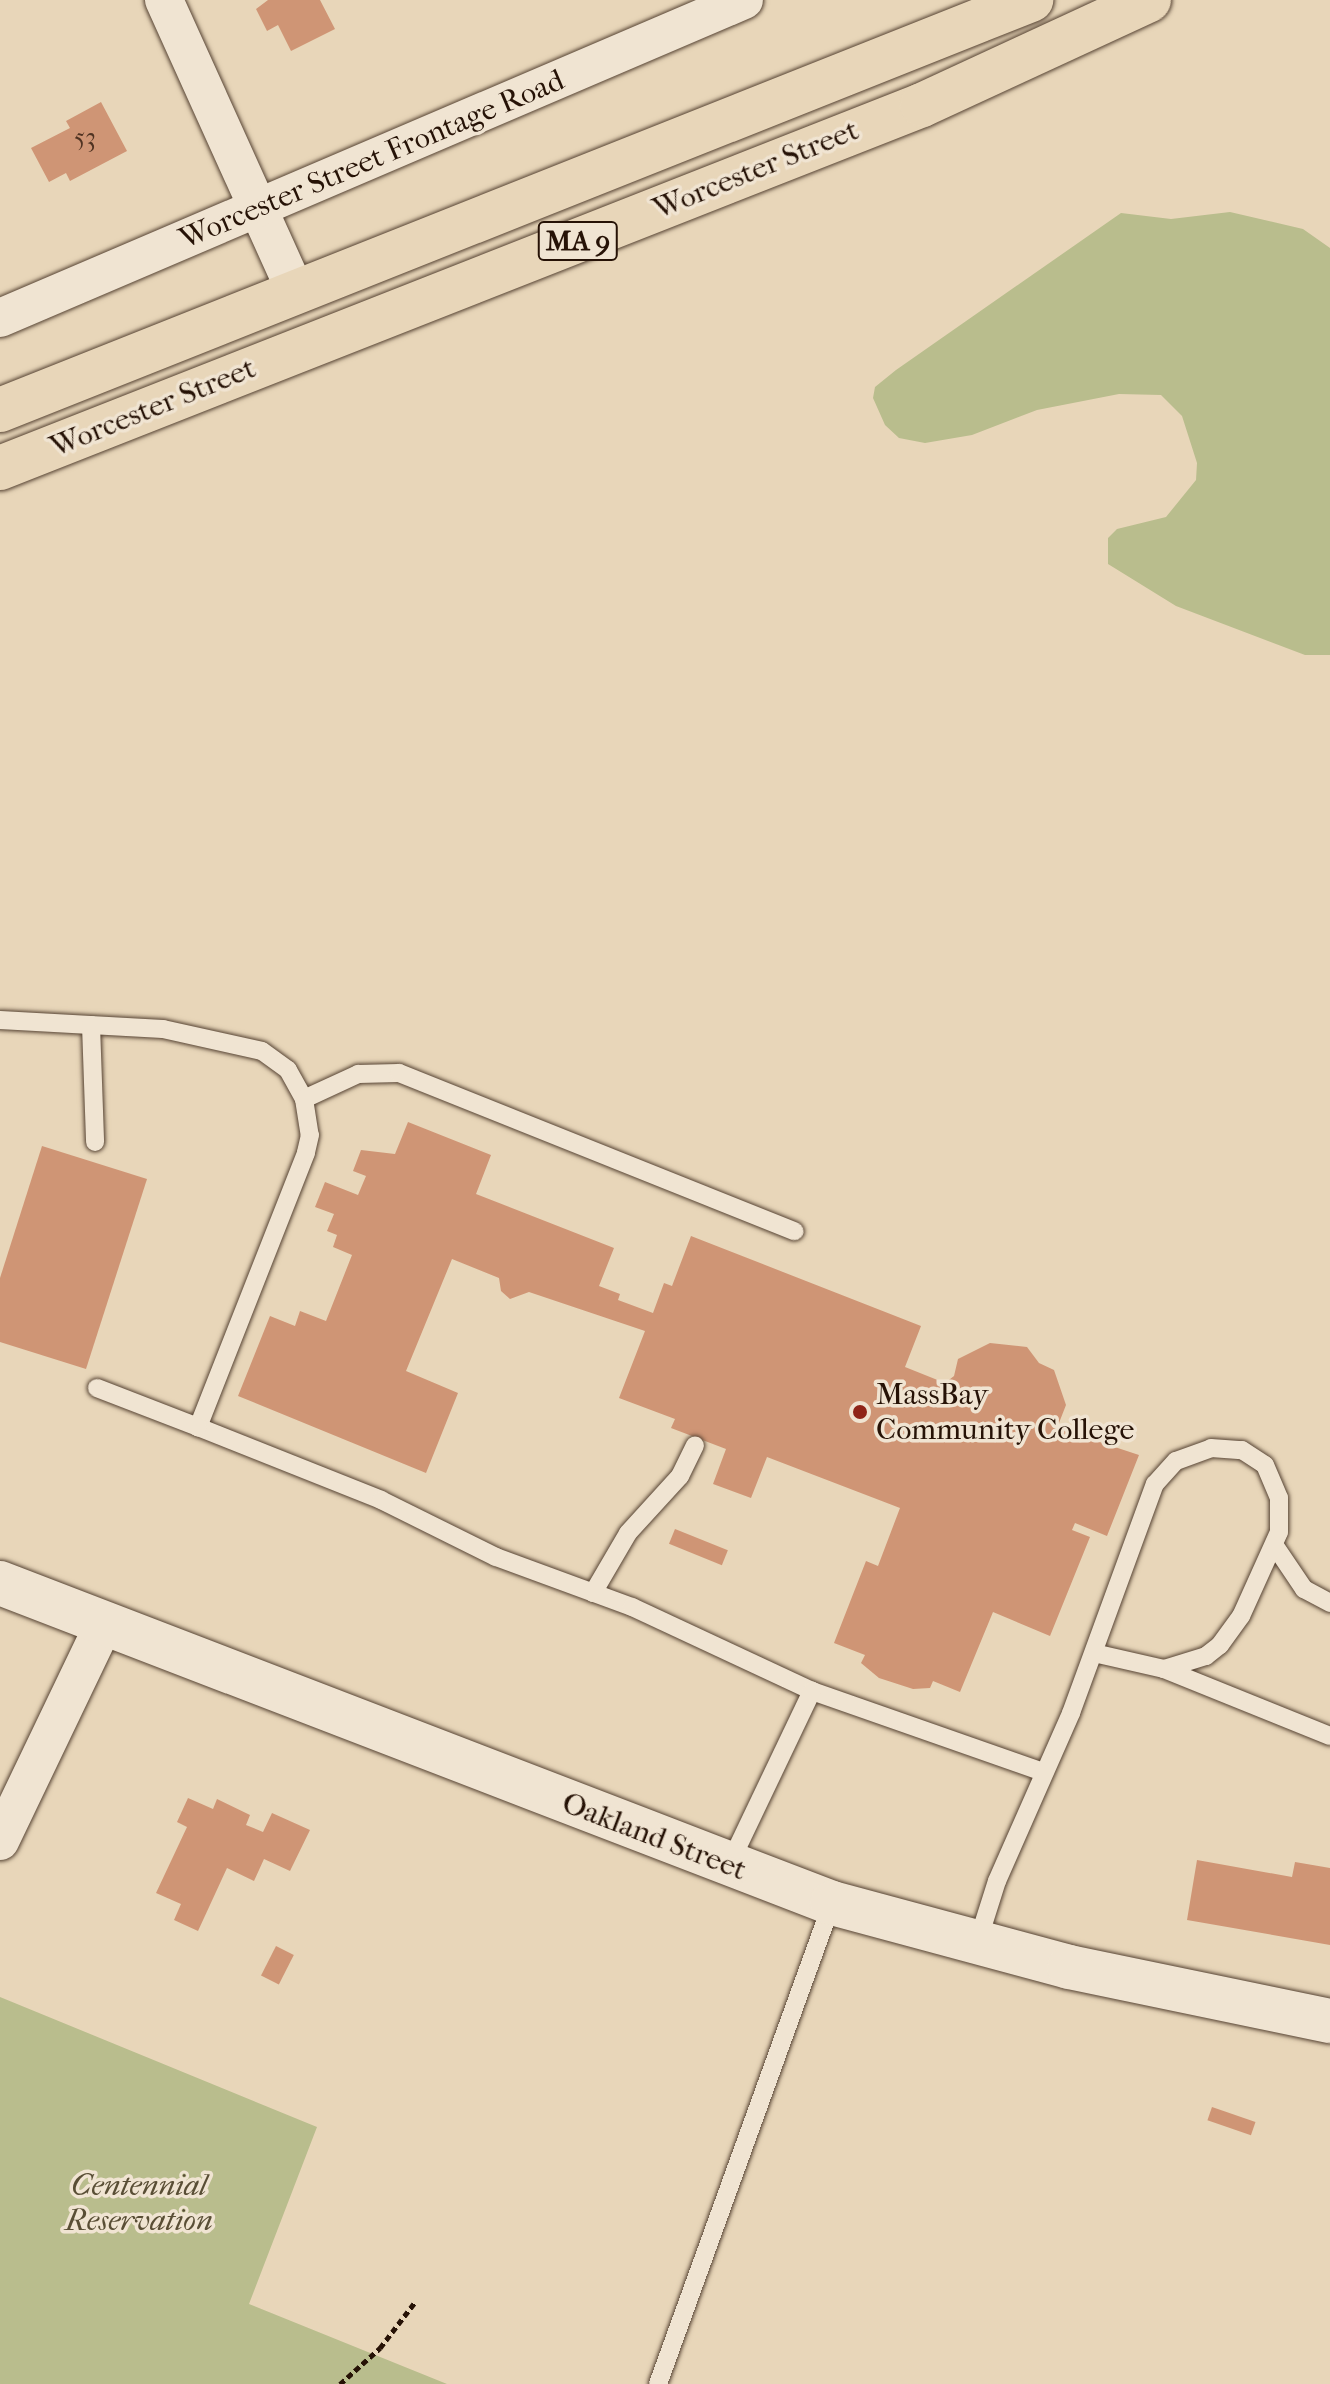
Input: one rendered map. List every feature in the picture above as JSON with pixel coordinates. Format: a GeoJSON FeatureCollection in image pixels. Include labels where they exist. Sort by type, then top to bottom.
{"type":"FeatureCollection","features":[{"type":"Feature","properties":{"kind":"highway","name":"Worcester Street"},"geometry":{"type":"LineString","coordinates":[[0,410],[1031,0]]}},
{"type":"Feature","properties":{"kind":"highway","name":"Worcester Street"},"geometry":{"type":"LineString","coordinates":[[0,468],[922,105],[1149,0]]}},
{"type":"Feature","properties":{"kind":"street"},"geometry":{"type":"LineString","coordinates":[[164,0],[262,207],[296,293]]}},
{"type":"Feature","properties":{"kind":"street","name":"Worcester Street Frontage Road"},"geometry":{"type":"LineString","coordinates":[[0,318],[744,0]]}},
{"type":"Feature","properties":{"kind":"street","name":"Oakland Street"},"geometry":{"type":"LineString","coordinates":[[0,1583],[728,1866],[832,1903],[977,1944],[1330,2021]]}},
{"type":"Feature","properties":{"kind":"street"},"geometry":{"type":"LineString","coordinates":[[0,1841],[105,1622]]}},
{"type":"Feature","properties":{"kind":"lane"},"geometry":{"type":"LineString","coordinates":[[0,1020],[163,1029],[262,1051],[288,1070],[304,1099],[310,1125],[306,1153],[198,1427]]}},
{"type":"Feature","properties":{"kind":"lane"},"geometry":{"type":"LineString","coordinates":[[91,1025],[95,1142]]}},
{"type":"Feature","properties":{"kind":"lane"},"geometry":{"type":"LineString","coordinates":[[304,1099],[358,1074],[399,1073],[795,1231]]}},
{"type":"Feature","properties":{"kind":"lane"},"geometry":{"type":"LineString","coordinates":[[97,1388],[381,1500],[496,1557],[593,1593],[812,1691],[1043,1772]]}},
{"type":"Feature","properties":{"kind":"lane"},"geometry":{"type":"LineString","coordinates":[[593,1593],[628,1533],[680,1476],[695,1445]]}},
{"type":"Feature","properties":{"kind":"lane"},"geometry":{"type":"LineString","coordinates":[[977,1944],[1043,1772],[1094,1653],[1155,1484],[1176,1461],[1228,1446],[1265,1465],[1279,1498],[1275,1546],[1241,1616],[1220,1645],[1206,1656],[1164,1669]]}},
{"type":"Feature","properties":{"kind":"lane"},"geometry":{"type":"LineString","coordinates":[[1275,1546],[1304,1589],[1330,1603]]}},
{"type":"Feature","properties":{"kind":"lane"},"geometry":{"type":"LineString","coordinates":[[1094,1653],[1164,1669],[1330,1736]]}},
{"type":"Feature","properties":{"kind":"lane"},"geometry":{"type":"LineString","coordinates":[[728,1866],[812,1691]]}},
{"type":"Feature","properties":{"kind":"lane"},"geometry":{"type":"LineString","coordinates":[[658,2384],[832,1903]]}},
{"type":"Feature","properties":{"kind":"path"},"geometry":{"type":"LineString","coordinates":[[340,2384],[380,2348],[415,2302]]}},
{"type":"Feature","properties":{"kind":"green space"},"geometry":{"type":"Polygon","coordinates":[[[1230,212],[1303,229],[1330,248],[1330,655],[1305,655],[1176,606],[1108,564],[1108,538],[1117,529],[1166,517],[1196,480],[1197,463],[1182,416],[1161,395],[1119,394],[1037,410],[972,435],[925,443],[899,438],[885,425],[873,398],[875,387],[896,370],[1121,213],[1171,219],[1230,212]]]}},
{"type":"Feature","properties":{"kind":"green space","name":"Centennial Reservation"},"geometry":{"type":"Polygon","coordinates":[[[0,1997],[317,2127],[249,2304],[447,2384],[0,2384],[0,1997]]]}},
{"type":"Feature","properties":{"kind":"building"},"geometry":{"type":"Polygon","coordinates":[[[268,0],[320,0],[335,29],[291,51],[278,25],[267,31],[256,9],[268,0]]]}},
{"type":"Feature","properties":{"kind":"building"},"geometry":{"type":"Polygon","coordinates":[[[101,102],[127,151],[70,181],[66,173],[49,182],[31,148],[70,128],[66,121],[101,102]]]}},
{"type":"Feature","properties":{"kind":"building","name":"MassBay Community College"},"geometry":{"type":"Polygon","coordinates":[[[408,1122],[491,1155],[476,1194],[614,1248],[599,1286],[620,1294],[618,1300],[653,1313],[664,1283],[672,1286],[691,1236],[921,1326],[905,1367],[945,1383],[954,1376],[958,1359],[990,1343],[1027,1347],[1039,1363],[1054,1370],[1066,1405],[1057,1428],[1139,1455],[1107,1536],[1075,1523],[1072,1530],[1090,1537],[1050,1636],[993,1612],[960,1692],[933,1681],[930,1688],[913,1689],[879,1678],[861,1663],[865,1655],[834,1643],[866,1561],[878,1566],[900,1508],[767,1457],[751,1498],[713,1484],[726,1449],[671,1428],[675,1419],[619,1398],[645,1331],[529,1292],[510,1299],[501,1291],[499,1278],[452,1259],[406,1371],[458,1393],[426,1473],[238,1396],[270,1316],[295,1326],[300,1311],[326,1321],[352,1255],[333,1247],[337,1235],[327,1231],[334,1214],[315,1207],[325,1182],[358,1195],[366,1176],[353,1171],[361,1150],[395,1154],[408,1122]]]}},
{"type":"Feature","properties":{"kind":"building"},"geometry":{"type":"Polygon","coordinates":[[[42,1146],[147,1179],[86,1369],[0,1342],[0,1278],[42,1146]]]}},
{"type":"Feature","properties":{"kind":"building"},"geometry":{"type":"Polygon","coordinates":[[[675,1529],[728,1550],[722,1565],[669,1544],[675,1529]]]}},
{"type":"Feature","properties":{"kind":"building"},"geometry":{"type":"Polygon","coordinates":[[[188,1798],[213,1809],[217,1799],[250,1815],[246,1825],[263,1832],[272,1813],[310,1830],[290,1871],[264,1859],[254,1881],[227,1868],[198,1931],[174,1920],[181,1904],[156,1893],[187,1827],[177,1822],[188,1798]]]}},
{"type":"Feature","properties":{"kind":"building"},"geometry":{"type":"Polygon","coordinates":[[[1197,1860],[1292,1877],[1295,1862],[1330,1868],[1330,1945],[1187,1920],[1197,1860]]]}},
{"type":"Feature","properties":{"kind":"building"},"geometry":{"type":"Polygon","coordinates":[[[276,1946],[294,1955],[279,1984],[261,1975],[276,1946]]]}},
{"type":"Feature","properties":{"kind":"building"},"geometry":{"type":"Polygon","coordinates":[[[1212,2107],[1255,2122],[1251,2135],[1207,2120],[1212,2107]]]}},
{"type":"Feature","properties":{"kind":"place","name":"MassBay Community College"},"geometry":{"type":"Point","coordinates":[860,1412]}}]}
